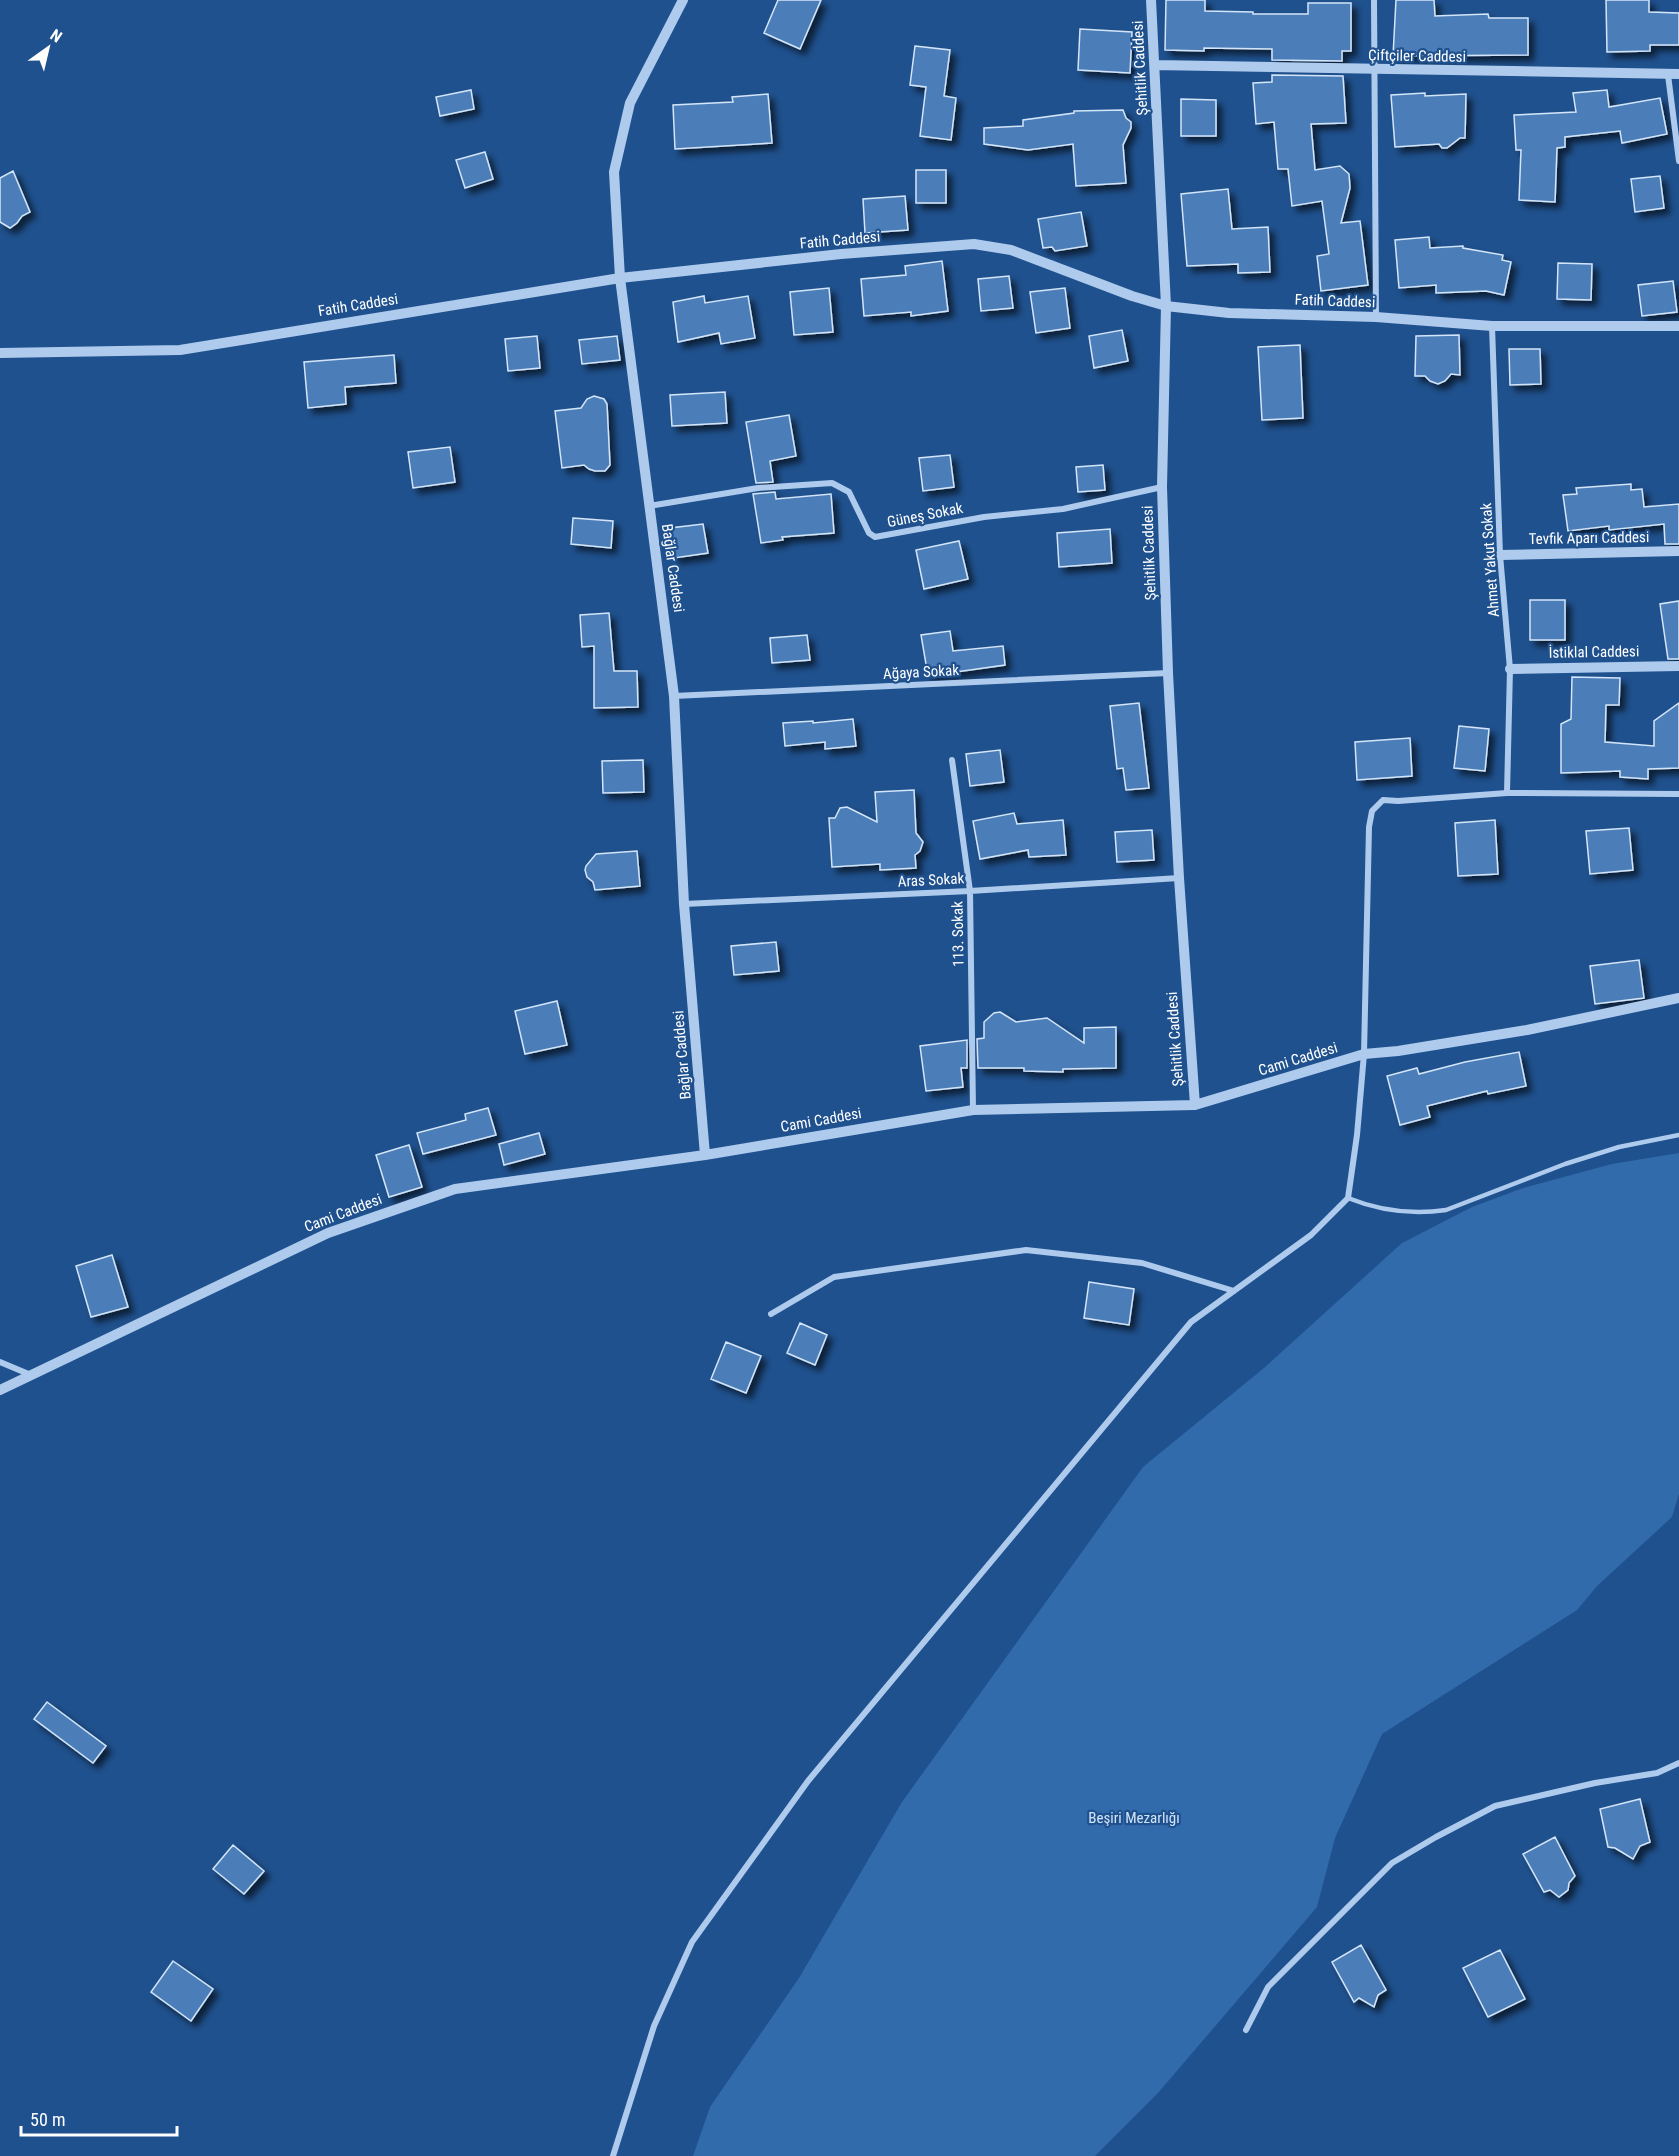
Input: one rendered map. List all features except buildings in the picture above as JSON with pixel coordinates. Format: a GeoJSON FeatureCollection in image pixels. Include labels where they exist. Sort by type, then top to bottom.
{"type":"FeatureCollection","features":[{"type":"Feature","properties":{"kind":"street","name":"Bağlar Caddesi"},"geometry":{"type":"LineString","coordinates":[[683,0],[630,103],[614,172],[620,278],[675,696],[684,904],[705,1155]]}},
{"type":"Feature","properties":{"kind":"street","name":"Şehitlik Caddesi"},"geometry":{"type":"LineString","coordinates":[[1151,0],[1166,306],[1162,487],[1168,673],[1179,878],[1195,1105]]}},
{"type":"Feature","properties":{"kind":"street"},"geometry":{"type":"LineString","coordinates":[[1374,0],[1376,317]]}},
{"type":"Feature","properties":{"kind":"street","name":"Çiftçiler Caddesi"},"geometry":{"type":"LineString","coordinates":[[1155,65],[1674,75]]}},
{"type":"Feature","properties":{"kind":"street"},"geometry":{"type":"LineString","coordinates":[[1674,75],[1679,161]]}},
{"type":"Feature","properties":{"kind":"street","name":"Fatih Caddesi"},"geometry":{"type":"LineString","coordinates":[[0,353],[180,350],[620,278],[841,254],[974,244],[1011,250],[1132,296],[1166,306],[1229,313],[1376,317],[1492,326],[1679,326]]}},
{"type":"Feature","properties":{"kind":"street","name":"Ahmet Yakut Sokak"},"geometry":{"type":"LineString","coordinates":[[1492,326],[1500,555],[1510,669],[1507,793]]}},
{"type":"Feature","properties":{"kind":"street","name":"Güneş Sokak"},"geometry":{"type":"LineString","coordinates":[[649,506],[758,488],[832,483],[849,492],[869,533],[875,537],[984,517],[1063,509],[1162,487]]}},
{"type":"Feature","properties":{"kind":"street","name":"Tevfik Aparı Caddesi"},"geometry":{"type":"LineString","coordinates":[[1500,555],[1679,551]]}},
{"type":"Feature","properties":{"kind":"street","name":"İstiklal Caddesi"},"geometry":{"type":"LineString","coordinates":[[1510,669],[1679,666]]}},
{"type":"Feature","properties":{"kind":"street","name":"Ağaya Sokak"},"geometry":{"type":"LineString","coordinates":[[675,696],[1168,673]]}},
{"type":"Feature","properties":{"kind":"street","name":"113. Sokak"},"geometry":{"type":"LineString","coordinates":[[952,760],[970,891],[973,1110]]}},
{"type":"Feature","properties":{"kind":"street"},"geometry":{"type":"LineString","coordinates":[[613,2156],[654,2026],[692,1942],[808,1781],[1191,1322],[1311,1235],[1348,1198],[1357,1135],[1364,1054],[1369,827],[1372,811],[1383,800],[1398,801],[1507,793],[1679,794]]}},
{"type":"Feature","properties":{"kind":"street","name":"Aras Sokak"},"geometry":{"type":"LineString","coordinates":[[684,904],[970,891],[1179,878]]}},
{"type":"Feature","properties":{"kind":"street","name":"Cami Caddesi"},"geometry":{"type":"LineString","coordinates":[[0,1390],[328,1233],[455,1189],[705,1155],[973,1110],[1195,1105],[1364,1054],[1398,1052],[1527,1030],[1679,998]]}},
{"type":"Feature","properties":{"kind":"street"},"geometry":{"type":"LineString","coordinates":[[771,1314],[834,1277],[1026,1250],[1142,1263],[1234,1291]]}},
{"type":"Feature","properties":{"kind":"street"},"geometry":{"type":"LineString","coordinates":[[0,1362],[31,1375]]}},
{"type":"Feature","properties":{"kind":"street"},"geometry":{"type":"LineString","coordinates":[[1246,2030],[1268,1987],[1392,1863],[1495,1806],[1595,1783],[1657,1773],[1679,1763]]}},
{"type":"Feature","properties":{"kind":"lane"},"geometry":{"type":"LineString","coordinates":[[1348,1198],[1397,1212],[1446,1210],[1565,1164],[1619,1147],[1679,1136]]}},
{"type":"Feature","properties":{"kind":"green space","name":"Beşiri Mezarlığı"},"geometry":{"type":"Polygon","coordinates":[[[1679,1153],[1679,1494],[1672,1517],[1597,1586],[1577,1610],[1382,1734],[1335,1838],[1317,1907],[1158,2093],[1095,2156],[693,2156],[710,2107],[799,1978],[902,1802],[1143,1467],[1264,1368],[1402,1243],[1472,1207],[1523,1188],[1612,1164],[1679,1153]]]}}]}
